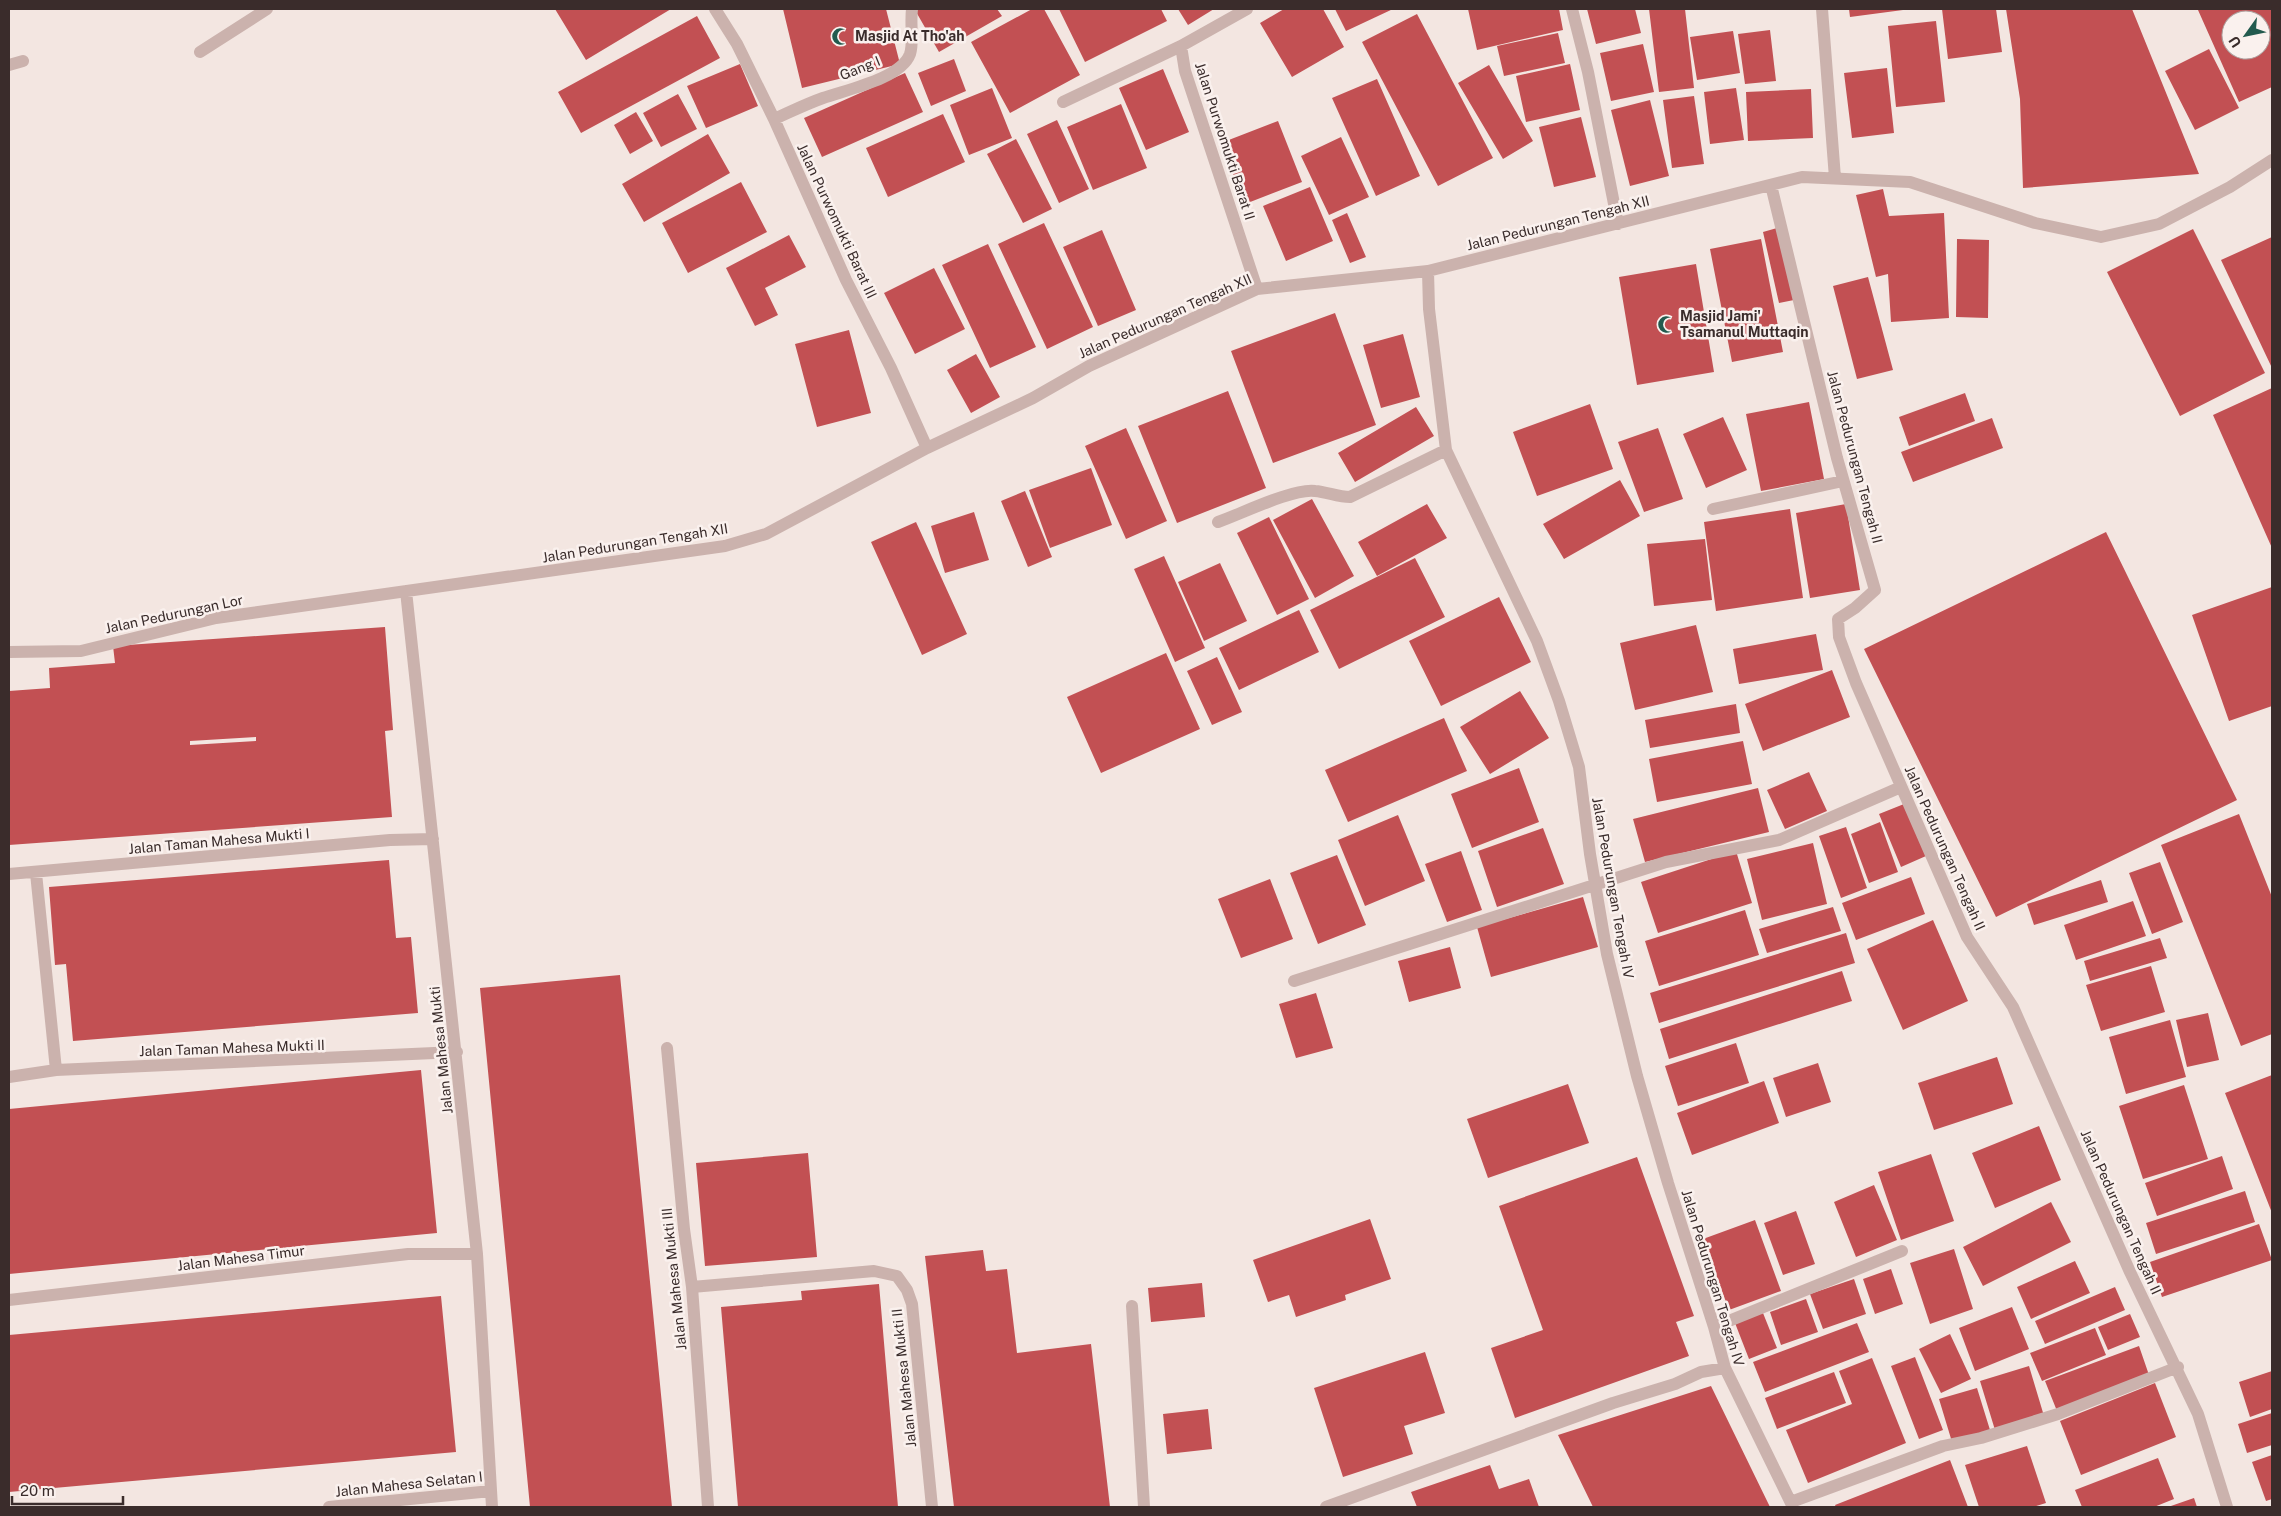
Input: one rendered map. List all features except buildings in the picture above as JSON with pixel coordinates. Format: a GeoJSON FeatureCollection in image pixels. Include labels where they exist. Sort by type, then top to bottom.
{"type":"FeatureCollection","features":[{"type":"Feature","properties":{"kind":"street"},"geometry":{"type":"LineString","coordinates":[[200,52],[267,9]]}},
{"type":"Feature","properties":{"kind":"street","name":"Jalan Purwomukti Barat III"},"geometry":{"type":"LineString","coordinates":[[715,9],[737,44],[774,119],[846,280],[891,368],[927,448]]}},
{"type":"Feature","properties":{"kind":"street","name":"Gang I"},"geometry":{"type":"LineString","coordinates":[[774,119],[823,98],[869,84],[897,69],[910,56],[912,9]]}},
{"type":"Feature","properties":{"kind":"street"},"geometry":{"type":"LineString","coordinates":[[1063,102],[1181,46],[1247,9]]}},
{"type":"Feature","properties":{"kind":"street"},"geometry":{"type":"LineString","coordinates":[[1572,9],[1588,72],[1618,224]]}},
{"type":"Feature","properties":{"kind":"street"},"geometry":{"type":"LineString","coordinates":[[1822,9],[1835,178]]}},
{"type":"Feature","properties":{"kind":"street","name":"Jalan Purwomukti Barat II"},"geometry":{"type":"LineString","coordinates":[[1181,46],[1185,71],[1257,289]]}},
{"type":"Feature","properties":{"kind":"street"},"geometry":{"type":"LineString","coordinates":[[9,65],[23,61]]}},
{"type":"Feature","properties":{"kind":"street","name":"Jalan Pedurungan Tengah XII"},"geometry":{"type":"LineString","coordinates":[[406,591],[725,546],[766,534],[927,448],[1033,398],[1089,366],[1257,289],[1428,271],[1802,177],[1910,182],[2035,223],[2101,237],[2159,224],[2230,187],[2272,160]]}},
{"type":"Feature","properties":{"kind":"street","name":"Jalan Pedurungan Tengah II"},"geometry":{"type":"LineString","coordinates":[[1771,185],[1843,480],[1875,590],[1856,608],[1838,619],[1839,637],[1856,683],[1967,937],[2013,1007],[2130,1272],[2178,1367],[2198,1414],[2227,1507]]}},
{"type":"Feature","properties":{"kind":"street","name":"Jalan Pedurungan Tengah IV"},"geometry":{"type":"LineString","coordinates":[[1428,271],[1429,309],[1446,450],[1537,641],[1559,701],[1578,767],[1607,954],[1638,1076],[1671,1192],[1714,1327],[1725,1368],[1792,1505]]}},
{"type":"Feature","properties":{"kind":"street"},"geometry":{"type":"LineString","coordinates":[[1218,522],[1298,492],[1316,490],[1336,497],[1350,497],[1446,450]]}},
{"type":"Feature","properties":{"kind":"street"},"geometry":{"type":"LineString","coordinates":[[1713,509],[1843,480]]}},
{"type":"Feature","properties":{"kind":"street","name":"Jalan Pedurungan Lor"},"geometry":{"type":"LineString","coordinates":[[9,652],[80,651],[216,618],[406,591]]}},
{"type":"Feature","properties":{"kind":"street","name":"Jalan Mahesa Mukti"},"geometry":{"type":"LineString","coordinates":[[406,591],[457,1052],[477,1254],[492,1507]]}},
{"type":"Feature","properties":{"kind":"street"},"geometry":{"type":"LineString","coordinates":[[1294,981],[1666,862],[1779,840],[1901,787]]}},
{"type":"Feature","properties":{"kind":"street","name":"Jalan Taman Mahesa Mukti I"},"geometry":{"type":"LineString","coordinates":[[9,874],[390,840],[433,839]]}},
{"type":"Feature","properties":{"kind":"street"},"geometry":{"type":"LineString","coordinates":[[36,873],[56,1070]]}},
{"type":"Feature","properties":{"kind":"street","name":"Jalan Mahesa Mukti III"},"geometry":{"type":"LineString","coordinates":[[667,1048],[682,1211],[692,1287],[708,1507]]}},
{"type":"Feature","properties":{"kind":"street","name":"Jalan Taman Mahesa Mukti II"},"geometry":{"type":"LineString","coordinates":[[9,1077],[56,1070],[457,1052]]}},
{"type":"Feature","properties":{"kind":"street"},"geometry":{"type":"LineString","coordinates":[[1714,1327],[1902,1251]]}},
{"type":"Feature","properties":{"kind":"street","name":"Jalan Mahesa Timur"},"geometry":{"type":"LineString","coordinates":[[9,1300],[408,1254],[477,1254]]}},
{"type":"Feature","properties":{"kind":"street","name":"Jalan Mahesa Mukti II"},"geometry":{"type":"LineString","coordinates":[[692,1287],[874,1271],[897,1276],[908,1290],[912,1304],[932,1507]]}},
{"type":"Feature","properties":{"kind":"street"},"geometry":{"type":"LineString","coordinates":[[1132,1306],[1144,1507]]}},
{"type":"Feature","properties":{"kind":"street"},"geometry":{"type":"LineString","coordinates":[[1792,1505],[1943,1446],[1981,1438],[2058,1414],[2178,1367]]}},
{"type":"Feature","properties":{"kind":"street"},"geometry":{"type":"LineString","coordinates":[[1326,1507],[1595,1410],[1675,1384],[1701,1372],[1725,1368]]}},
{"type":"Feature","properties":{"kind":"street","name":"Jalan Mahesa Selatan I"},"geometry":{"type":"LineString","coordinates":[[329,1507],[491,1491]]}},
{"type":"Feature","properties":{"kind":"place","name":"Masjid At Tho'ah"},"geometry":{"type":"Point","coordinates":[841,36]}},
{"type":"Feature","properties":{"kind":"place","name":"Masjid Jami' Tsamanul Muttaqin"},"geometry":{"type":"Point","coordinates":[1666,324]}}]}
